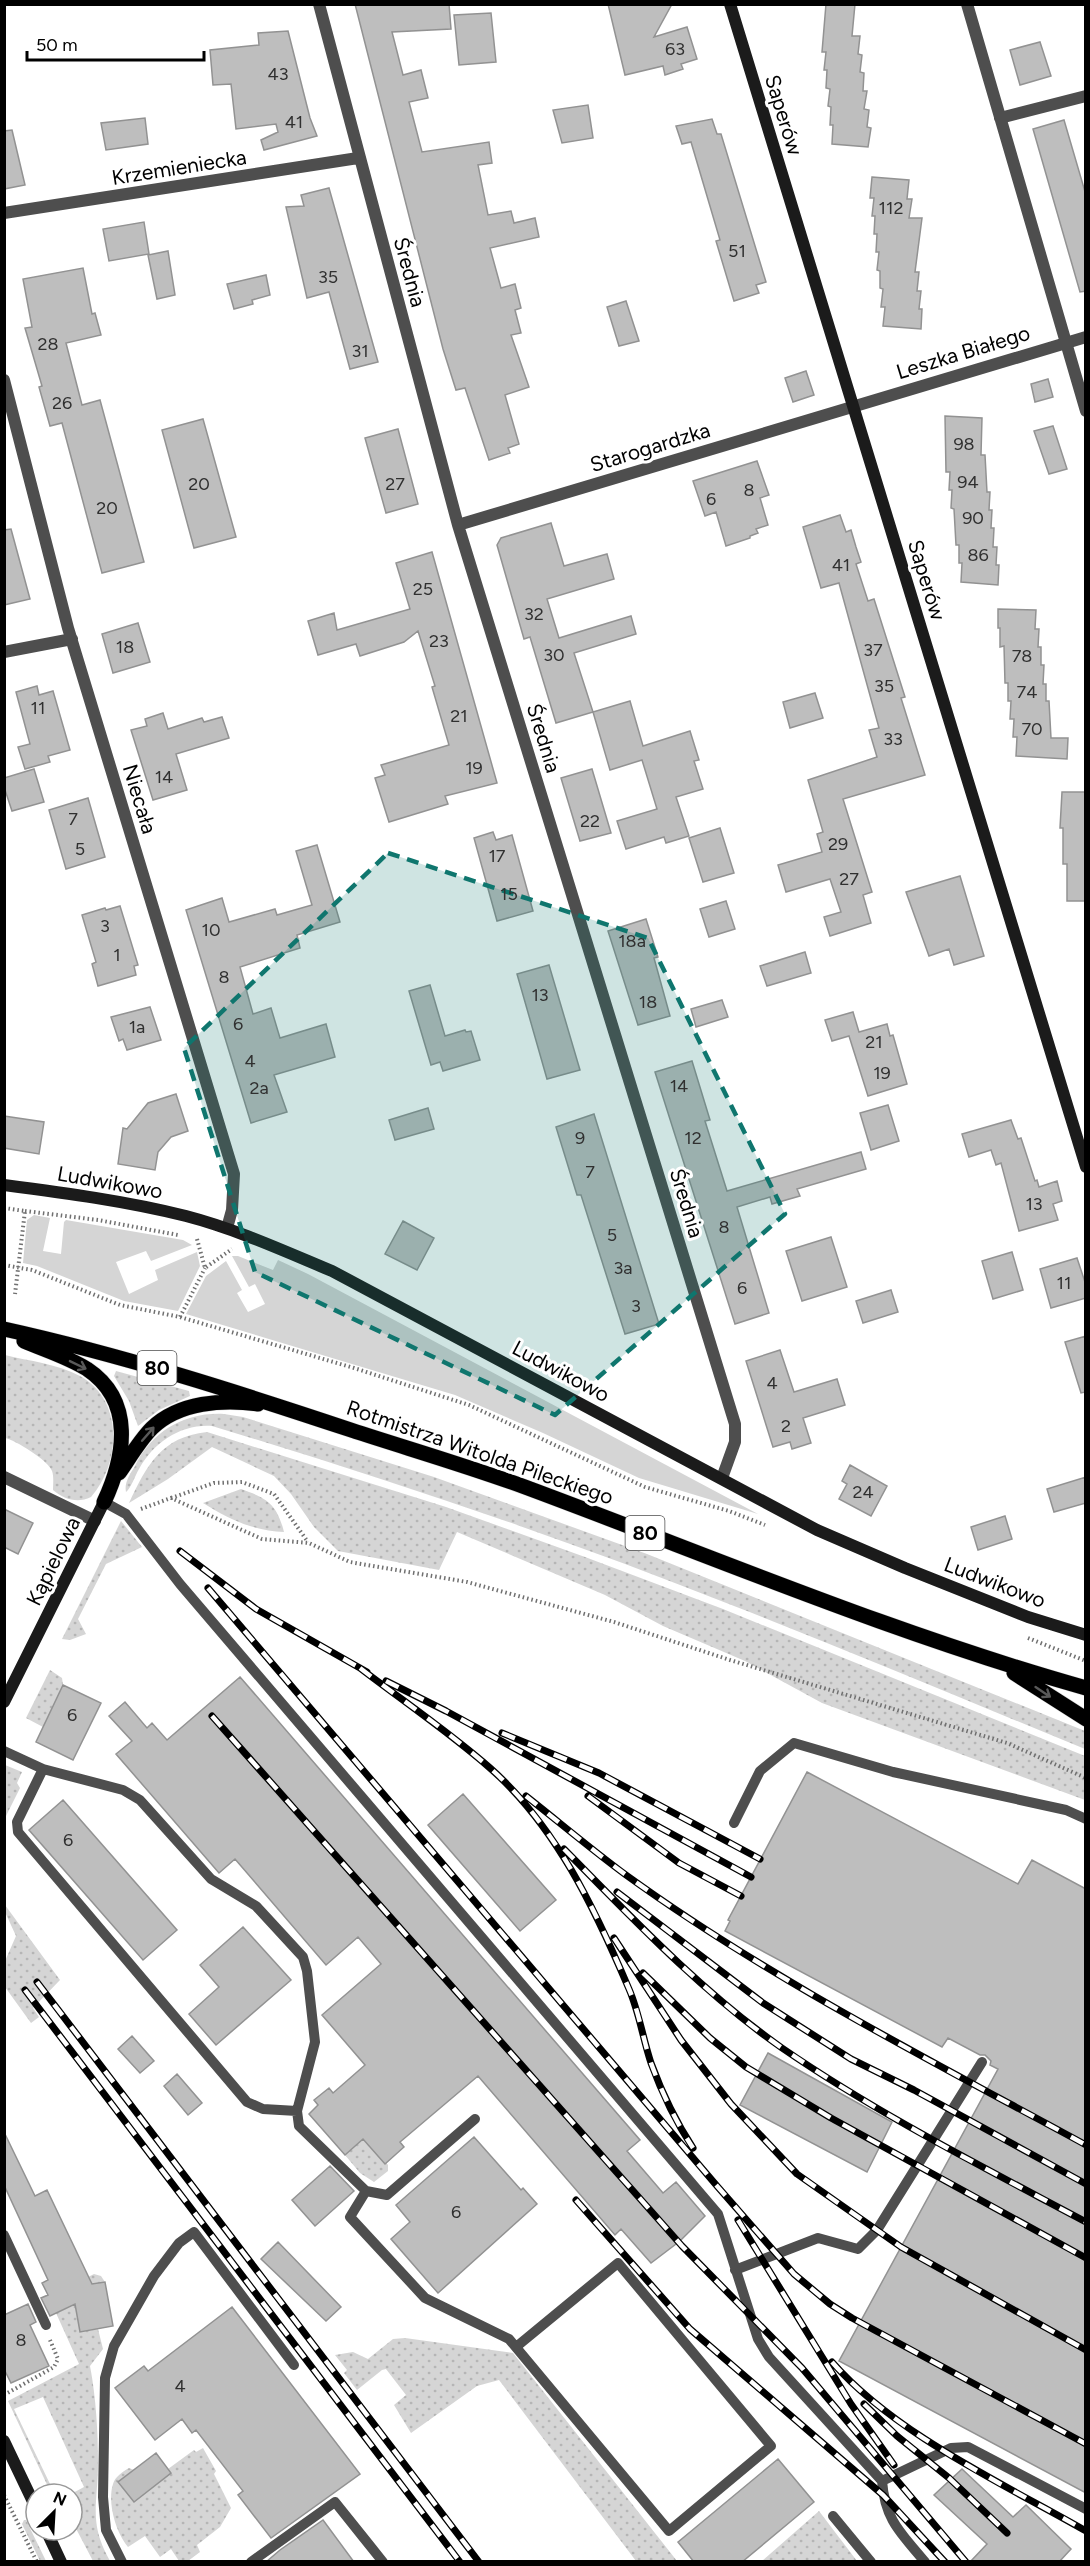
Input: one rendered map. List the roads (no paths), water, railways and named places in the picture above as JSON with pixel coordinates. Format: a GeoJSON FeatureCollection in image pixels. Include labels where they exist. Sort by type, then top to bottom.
{"type":"FeatureCollection","features":[{"type":"Feature","properties":{"kind":"main road","name":"Rotmistrza Witolda Pileckiego"},"geometry":{"type":"LineString","coordinates":[[4,1331],[124,1359],[286,1408],[522,1486],[902,1630],[1002,1664],[1086,1688]]}},
{"type":"Feature","properties":{"kind":"main road"},"geometry":{"type":"LineString","coordinates":[[4,1331],[87,1369],[111,1391],[123,1423],[123,1438],[114,1481]]}},
{"type":"Feature","properties":{"kind":"main road"},"geometry":{"type":"LineString","coordinates":[[104,1502],[114,1481],[153,1428],[179,1411],[205,1404],[226,1403],[251,1403],[286,1408]]}},
{"type":"Feature","properties":{"kind":"main road","name":"Rotmistrza Witolda Pileckiego"},"geometry":{"type":"LineString","coordinates":[[1002,1664],[1086,1719]]}},
{"type":"Feature","properties":{"kind":"street","name":"Średnia"},"geometry":{"type":"LineString","coordinates":[[319,4],[358,158],[458,525],[735,1424],[735,1442],[722,1478]]}},
{"type":"Feature","properties":{"kind":"street","name":"Saperów"},"geometry":{"type":"LineString","coordinates":[[730,4],[1086,1167]]}},
{"type":"Feature","properties":{"kind":"street"},"geometry":{"type":"LineString","coordinates":[[967,4],[1086,411]]}},
{"type":"Feature","properties":{"kind":"street"},"geometry":{"type":"LineString","coordinates":[[1000,118],[1086,96]]}},
{"type":"Feature","properties":{"kind":"street","name":"Krzemieniecka"},"geometry":{"type":"LineString","coordinates":[[4,213],[358,158]]}},
{"type":"Feature","properties":{"kind":"street","name":"Leszka Białego"},"geometry":{"type":"LineString","coordinates":[[853,406],[1086,337]]}},
{"type":"Feature","properties":{"kind":"street","name":"Niecała"},"geometry":{"type":"LineString","coordinates":[[4,380],[72,639],[234,1174],[232,1210],[227,1228]]}},
{"type":"Feature","properties":{"kind":"street","name":"Starogardzka"},"geometry":{"type":"LineString","coordinates":[[458,525],[853,406]]}},
{"type":"Feature","properties":{"kind":"street"},"geometry":{"type":"LineString","coordinates":[[4,652],[72,639]]}},
{"type":"Feature","properties":{"kind":"street","name":"Ludwikowo"},"geometry":{"type":"LineString","coordinates":[[4,1185],[168,1212],[227,1228],[332,1271],[817,1530],[1028,1617],[1086,1635]]}},
{"type":"Feature","properties":{"kind":"street"},"geometry":{"type":"LineString","coordinates":[[4,1477],[95,1521]]}},
{"type":"Feature","properties":{"kind":"street","name":"Kąpielowa"},"geometry":{"type":"LineString","coordinates":[[4,1702],[104,1502]]}},
{"type":"Feature","properties":{"kind":"street"},"geometry":{"type":"LineString","coordinates":[[4,2441],[24,2483]]}},
{"type":"Feature","properties":{"kind":"street"},"geometry":{"type":"LineString","coordinates":[[52,2542],[61,2562]]}},
{"type":"Feature","properties":{"kind":"lane"},"geometry":{"type":"LineString","coordinates":[[104,1502],[126,1514],[180,1584],[718,2214],[758,2339],[769,2357],[882,2481],[883,2495],[892,2523],[925,2562]]}},
{"type":"Feature","properties":{"kind":"lane"},"geometry":{"type":"LineString","coordinates":[[734,1823],[760,1771],[794,1743],[893,1772],[1066,1810],[1086,1820]]}},
{"type":"Feature","properties":{"kind":"lane"},"geometry":{"type":"LineString","coordinates":[[4,1750],[43,1769],[123,1790],[140,1800],[210,1879],[256,1906],[303,1957],[308,1971],[315,2042],[297,2111],[299,2126],[366,2191],[387,2195],[475,2119]]}},
{"type":"Feature","properties":{"kind":"lane"},"geometry":{"type":"LineString","coordinates":[[43,1769],[17,1822],[18,1832],[247,2102],[263,2109],[297,2111]]}},
{"type":"Feature","properties":{"kind":"lane"},"geometry":{"type":"LineString","coordinates":[[735,2270],[818,2238],[858,2249],[877,2230],[982,2062]]}},
{"type":"Feature","properties":{"kind":"lane"},"geometry":{"type":"LineString","coordinates":[[366,2191],[350,2217],[425,2298],[509,2338],[516,2347],[669,2531],[771,2446],[618,2262],[516,2347]]}},
{"type":"Feature","properties":{"kind":"lane"},"geometry":{"type":"LineString","coordinates":[[122,2562],[105,2530],[103,2497],[105,2378],[114,2346],[154,2276],[179,2243],[194,2232],[294,2365]]}},
{"type":"Feature","properties":{"kind":"lane"},"geometry":{"type":"LineString","coordinates":[[4,2235],[46,2325]]}},
{"type":"Feature","properties":{"kind":"lane"},"geometry":{"type":"LineString","coordinates":[[882,2481],[951,2448],[968,2447],[1086,2509]]}},
{"type":"Feature","properties":{"kind":"lane"},"geometry":{"type":"LineString","coordinates":[[251,2562],[335,2502],[383,2562]]}},
{"type":"Feature","properties":{"kind":"lane"},"geometry":{"type":"LineString","coordinates":[[833,2516],[871,2562]]}},
{"type":"Feature","properties":{"kind":"railway"},"geometry":{"type":"LineString","coordinates":[[180,1551],[256,1609],[367,1672]]}},
{"type":"Feature","properties":{"kind":"railway"},"geometry":{"type":"LineString","coordinates":[[208,1588],[794,2274],[830,2304],[852,2318],[1086,2444]]}},
{"type":"Feature","properties":{"kind":"railway"},"geometry":{"type":"LineString","coordinates":[[360,1668],[490,1768],[514,1791],[554,1842],[572,1870],[616,1959],[632,1998],[655,2074],[675,2118],[693,2148]]}},
{"type":"Feature","properties":{"kind":"railway"},"geometry":{"type":"LineString","coordinates":[[386,1681],[446,1711],[751,1877]]}},
{"type":"Feature","properties":{"kind":"railway"},"geometry":{"type":"LineString","coordinates":[[212,1716],[682,2246],[802,2368],[966,2562]]}},
{"type":"Feature","properties":{"kind":"railway"},"geometry":{"type":"LineString","coordinates":[[502,1733],[599,1773],[760,1859]]}},
{"type":"Feature","properties":{"kind":"railway"},"geometry":{"type":"LineString","coordinates":[[526,1796],[626,1875],[737,1949],[910,2050],[1086,2145]]}},
{"type":"Feature","properties":{"kind":"railway"},"geometry":{"type":"LineString","coordinates":[[588,1796],[679,1863],[741,1896]]}},
{"type":"Feature","properties":{"kind":"railway"},"geometry":{"type":"LineString","coordinates":[[564,1849],[696,1979],[782,2048],[893,2118],[1086,2222]]}},
{"type":"Feature","properties":{"kind":"railway"},"geometry":{"type":"LineString","coordinates":[[617,1892],[763,2003],[851,2059],[914,2090],[1086,2184]]}},
{"type":"Feature","properties":{"kind":"railway"},"geometry":{"type":"LineString","coordinates":[[614,1938],[681,2040],[731,2104],[797,2174],[901,2247],[1086,2350]]}},
{"type":"Feature","properties":{"kind":"railway"},"geometry":{"type":"LineString","coordinates":[[643,1973],[710,2038],[746,2067],[831,2118],[1086,2258]]}},
{"type":"Feature","properties":{"kind":"railway"},"geometry":{"type":"LineString","coordinates":[[37,1982],[479,2562]]}},
{"type":"Feature","properties":{"kind":"railway"},"geometry":{"type":"LineString","coordinates":[[25,1990],[460,2562]]}},
{"type":"Feature","properties":{"kind":"railway"},"geometry":{"type":"LineString","coordinates":[[576,2200],[690,2329],[883,2495],[945,2562]]}},
{"type":"Feature","properties":{"kind":"railway"},"geometry":{"type":"LineString","coordinates":[[738,2220],[851,2404],[894,2465]]}},
{"type":"Feature","properties":{"kind":"railway"},"geometry":{"type":"LineString","coordinates":[[832,2362],[886,2412],[951,2456],[1086,2531]]}},
{"type":"Feature","properties":{"kind":"railway"},"geometry":{"type":"LineString","coordinates":[[864,2404],[897,2436],[949,2478],[1007,2533]]}}]}
